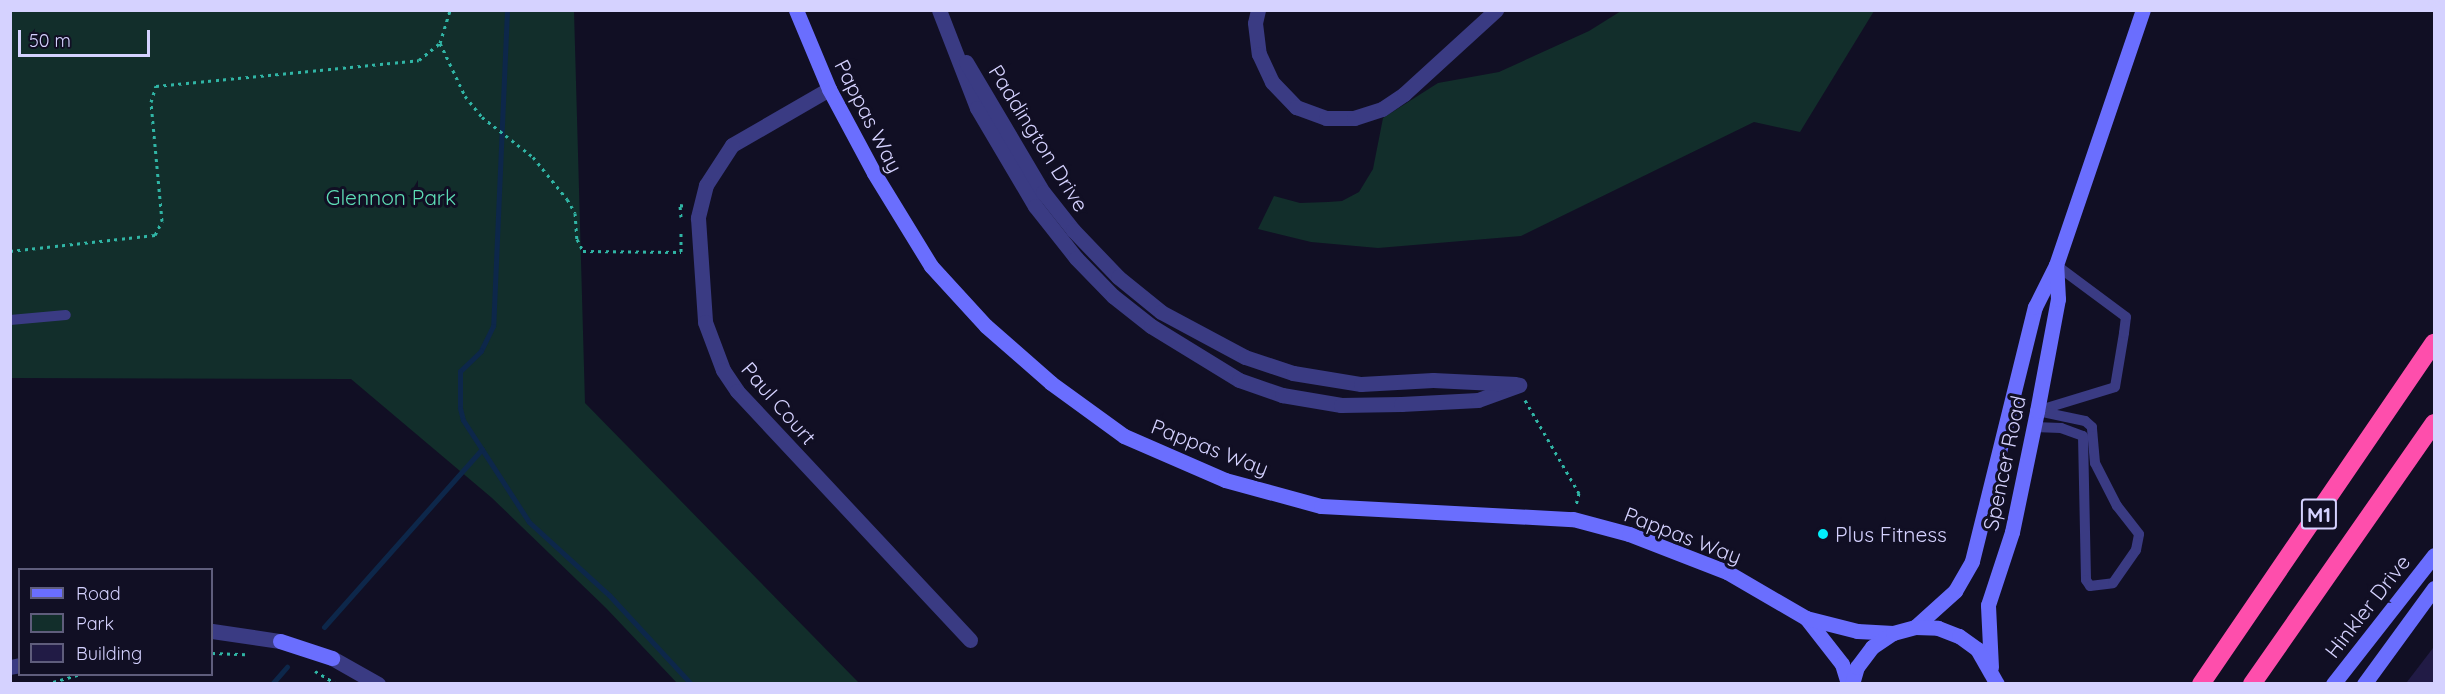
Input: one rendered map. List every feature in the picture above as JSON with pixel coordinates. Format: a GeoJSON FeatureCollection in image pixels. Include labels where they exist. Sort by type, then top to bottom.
{"type":"FeatureCollection","features":[{"type":"Feature","properties":{"kind":"highway","name":"M1"},"geometry":{"type":"LineString","coordinates":[[2201,684],[2434,343]]}},
{"type":"Feature","properties":{"kind":"highway","name":"M1"},"geometry":{"type":"LineString","coordinates":[[2252,684],[2434,423]]}},
{"type":"Feature","properties":{"kind":"street","name":"Pappas Way"},"geometry":{"type":"LineString","coordinates":[[796,10],[829,88],[873,173],[930,266],[994,333],[1051,383],[1124,436],[1225,480],[1321,506],[1573,519],[1629,534],[1698,559],[1806,618],[1857,631],[1893,633]]}},
{"type":"Feature","properties":{"kind":"street","name":"Paddington Drive"},"geometry":{"type":"LineString","coordinates":[[939,10],[976,108],[1002,155],[1076,258],[1113,296],[1151,326],[1239,380],[1282,395],[1341,405],[1478,400],[1519,385]]}},
{"type":"Feature","properties":{"kind":"street"},"geometry":{"type":"LineString","coordinates":[[1258,10],[1255,23],[1259,54],[1272,82],[1296,106],[1326,118],[1354,118],[1382,109],[1404,94],[1496,10]]}},
{"type":"Feature","properties":{"kind":"street","name":"Spencer Road"},"geometry":{"type":"LineString","coordinates":[[1915,627],[1966,576],[1989,504],[2035,308],[2056,265],[2143,10]]}},
{"type":"Feature","properties":{"kind":"street","name":"Paddington Drive"},"geometry":{"type":"LineString","coordinates":[[951,39],[1043,192],[1118,277],[1161,312],[1245,357],[1293,373],[1361,384],[1493,380],[1519,385]]}},
{"type":"Feature","properties":{"kind":"street","name":"Paul Court"},"geometry":{"type":"LineString","coordinates":[[829,88],[732,146],[706,185],[700,207],[705,322],[723,370],[737,391],[970,640]]}},
{"type":"Feature","properties":{"kind":"street","name":"Spencer Road"},"geometry":{"type":"LineString","coordinates":[[1990,667],[1988,605],[2012,532],[2034,427],[2058,299],[2056,265]]}},
{"type":"Feature","properties":{"kind":"street"},"geometry":{"type":"LineString","coordinates":[[2011,405],[2037,411]]}},
{"type":"Feature","properties":{"kind":"street","name":"Hinkler Drive"},"geometry":{"type":"LineString","coordinates":[[2333,684],[2434,555]]}},
{"type":"Feature","properties":{"kind":"street","name":"Hinkler Drive"},"geometry":{"type":"LineString","coordinates":[[2364,684],[2434,588]]}},
{"type":"Feature","properties":{"kind":"street","name":"Pappas Way"},"geometry":{"type":"LineString","coordinates":[[1806,618],[1842,664],[1850,684]]}},
{"type":"Feature","properties":{"kind":"street"},"geometry":{"type":"LineString","coordinates":[[1850,684],[1857,667],[1872,647],[1893,633],[1915,627],[1938,628],[1959,636],[1977,649],[1990,667],[1997,684]]}},
{"type":"Feature","properties":{"kind":"street"},"geometry":{"type":"LineString","coordinates":[[213,631],[280,641],[332,658],[378,684]]}},
{"type":"Feature","properties":{"kind":"lane"},"geometry":{"type":"LineString","coordinates":[[2037,411],[2115,387],[2124,333],[2126,316],[2056,265]]}},
{"type":"Feature","properties":{"kind":"lane"},"geometry":{"type":"LineString","coordinates":[[10,320],[66,315]]}},
{"type":"Feature","properties":{"kind":"lane"},"geometry":{"type":"LineString","coordinates":[[2034,427],[2061,428],[2083,436],[2086,580],[2090,586],[2113,583],[2136,550],[2139,534],[2117,506],[2095,463],[2092,427],[2085,421],[2037,411]]}},
{"type":"Feature","properties":{"kind":"path"},"geometry":{"type":"LineString","coordinates":[[10,251],[155,235],[162,221],[151,102],[156,86],[419,60],[440,43],[450,10]]}},
{"type":"Feature","properties":{"kind":"path"},"geometry":{"type":"LineString","coordinates":[[440,43],[465,96],[482,117],[508,134],[567,199],[575,213],[577,239],[583,251],[681,252],[681,205],[700,207]]}},
{"type":"Feature","properties":{"kind":"path"},"geometry":{"type":"LineString","coordinates":[[1519,385],[1579,493],[1573,519]]}},
{"type":"Feature","properties":{"kind":"path"},"geometry":{"type":"LineString","coordinates":[[213,653],[250,654]]}},
{"type":"Feature","properties":{"kind":"path"},"geometry":{"type":"LineString","coordinates":[[307,667],[337,684]]}},
{"type":"Feature","properties":{"kind":"path"},"geometry":{"type":"LineString","coordinates":[[46,684],[77,676]]}},
{"type":"Feature","properties":{"kind":"green space","name":"Glennon Park"},"geometry":{"type":"Polygon","coordinates":[[[11,11],[574,11],[585,403],[859,683],[677,683],[606,608],[492,498],[351,379],[11,378],[11,11]]]}},
{"type":"Feature","properties":{"kind":"green space"},"geometry":{"type":"Polygon","coordinates":[[[1621,11],[1874,11],[1800,132],[1754,122],[1521,236],[1378,248],[1311,242],[1258,229],[1274,196],[1300,203],[1328,202],[1342,201],[1359,192],[1373,169],[1383,118],[1438,83],[1499,72],[1589,31],[1621,11]]]}},
{"type":"Feature","properties":{"kind":"building"},"geometry":{"type":"Polygon","coordinates":[[[2433,648],[2434,684],[2407,682],[2433,648]]]}},
{"type":"Feature","properties":{"kind":"waterway"},"geometry":{"type":"LineString","coordinates":[[507,10],[493,326],[481,351],[460,371],[460,408],[463,420],[529,522],[609,595],[691,684]]}},
{"type":"Feature","properties":{"kind":"waterway"},"geometry":{"type":"LineString","coordinates":[[324,627],[482,449]]}},
{"type":"Feature","properties":{"kind":"waterway"},"geometry":{"type":"LineString","coordinates":[[272,684],[287,667]]}},
{"type":"Feature","properties":{"kind":"place","name":"Plus Fitness"},"geometry":{"type":"Point","coordinates":[1823,534]}}]}
